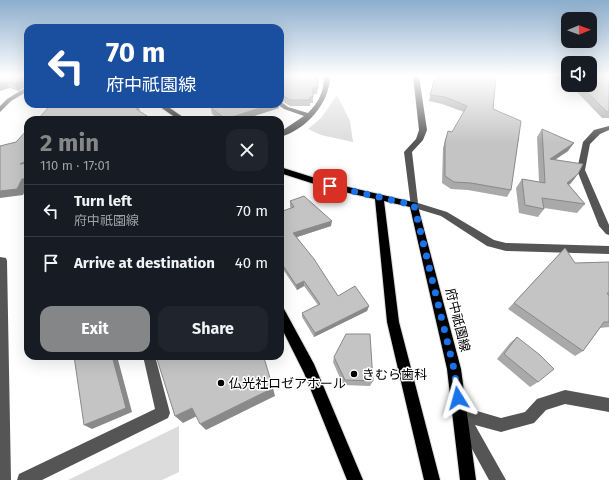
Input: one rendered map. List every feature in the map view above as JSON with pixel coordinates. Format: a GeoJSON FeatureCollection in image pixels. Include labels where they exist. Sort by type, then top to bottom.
{"type":"FeatureCollection","features":[{"type":"Feature","properties":{"kind":"main road"},"geometry":{"type":"LineString","coordinates":[[165,108],[178,116]]}},
{"type":"Feature","properties":{"kind":"main road"},"geometry":{"type":"LineString","coordinates":[[284,171],[330,186],[414,205]]}},
{"type":"Feature","properties":{"kind":"main road"},"geometry":{"type":"LineString","coordinates":[[379,197],[393,322],[432,480]]}},
{"type":"Feature","properties":{"kind":"main road","name":"府中祇園線"},"geometry":{"type":"LineString","coordinates":[[414,205],[454,369],[468,480]]}},
{"type":"Feature","properties":{"kind":"main road"},"geometry":{"type":"LineString","coordinates":[[284,321],[309,369],[355,480]]}},
{"type":"Feature","properties":{"kind":"street"},"geometry":{"type":"LineString","coordinates":[[0,110],[12,98]]}},
{"type":"Feature","properties":{"kind":"street"},"geometry":{"type":"LineString","coordinates":[[284,133],[300,123],[324,98]]}},
{"type":"Feature","properties":{"kind":"street"},"geometry":{"type":"LineString","coordinates":[[419,98],[423,136],[408,152],[414,205],[444,214],[491,242],[506,247],[609,250]]}},
{"type":"Feature","properties":{"kind":"street"},"geometry":{"type":"LineString","coordinates":[[284,106],[308,115]]}},
{"type":"Feature","properties":{"kind":"street"},"geometry":{"type":"LineString","coordinates":[[609,128],[597,132],[586,144],[581,170],[604,226],[609,231]]}},
{"type":"Feature","properties":{"kind":"street"},"geometry":{"type":"LineString","coordinates":[[0,261],[2,261],[3,480]]}},
{"type":"Feature","properties":{"kind":"street"},"geometry":{"type":"LineString","coordinates":[[24,480],[163,413],[150,360]]}},
{"type":"Feature","properties":{"kind":"street"},"geometry":{"type":"LineString","coordinates":[[460,413],[501,425],[529,418],[542,404],[565,397],[609,405]]}},
{"type":"Feature","properties":{"kind":"street"},"geometry":{"type":"LineString","coordinates":[[460,413],[498,480]]}},
{"type":"Feature","properties":{"kind":"shaded area"},"geometry":{"type":"Polygon","coordinates":[[[335,98],[339,98],[350,121],[353,142],[321,135],[308,129],[321,118],[335,98]]]}},
{"type":"Feature","properties":{"kind":"shaded area"},"geometry":{"type":"Polygon","coordinates":[[[179,426],[179,472],[162,480],[68,480],[179,426]]]}},
{"type":"Feature","properties":{"kind":"building"},"geometry":{"type":"Polygon","coordinates":[[[287,98],[310,98],[310,100],[290,100],[287,98]]]}},
{"type":"Feature","properties":{"kind":"building"},"geometry":{"type":"Polygon","coordinates":[[[448,98],[494,98],[493,109],[521,121],[511,190],[471,183],[454,182],[445,176],[445,142],[448,131],[452,132],[467,106],[448,98]]]}},
{"type":"Feature","properties":{"kind":"building"},"geometry":{"type":"Polygon","coordinates":[[[593,98],[609,98],[609,112],[607,112],[593,98]]]}},
{"type":"Feature","properties":{"kind":"building"},"geometry":{"type":"Polygon","coordinates":[[[48,108],[139,108],[136,109],[147,116],[41,116],[48,108]]]}},
{"type":"Feature","properties":{"kind":"building"},"geometry":{"type":"Polygon","coordinates":[[[211,108],[260,108],[235,116],[222,116],[211,108]]]}},
{"type":"Feature","properties":{"kind":"building"},"geometry":{"type":"Polygon","coordinates":[[[542,129],[574,143],[550,159],[583,164],[578,174],[567,183],[585,204],[542,198],[544,209],[525,205],[522,179],[545,183],[542,129]]]}},
{"type":"Feature","properties":{"kind":"building"},"geometry":{"type":"Polygon","coordinates":[[[24,133],[24,162],[20,164],[24,164],[24,179],[22,179],[17,189],[0,191],[0,146],[16,142],[24,133]]]}},
{"type":"Feature","properties":{"kind":"building"},"geometry":{"type":"Polygon","coordinates":[[[304,196],[332,221],[293,233],[314,259],[338,296],[355,286],[369,306],[315,333],[302,313],[320,304],[304,281],[296,285],[284,267],[284,211],[294,207],[290,201],[304,196]]]}},
{"type":"Feature","properties":{"kind":"building"},"geometry":{"type":"Polygon","coordinates":[[[565,248],[575,263],[609,262],[609,293],[607,293],[609,296],[609,322],[604,322],[583,351],[514,303],[565,248]]]}},
{"type":"Feature","properties":{"kind":"building","name":"きむら歯科"},"geometry":{"type":"Polygon","coordinates":[[[346,334],[370,334],[373,381],[345,380],[334,357],[346,334]]]}},
{"type":"Feature","properties":{"kind":"building"},"geometry":{"type":"Polygon","coordinates":[[[517,337],[540,355],[554,369],[538,382],[504,354],[517,337]]]}},
{"type":"Feature","properties":{"kind":"building"},"geometry":{"type":"Polygon","coordinates":[[[75,360],[113,360],[126,408],[84,425],[75,360]]]}},
{"type":"Feature","properties":{"kind":"building","name":"仏光社ロゼアホール"},"geometry":{"type":"Polygon","coordinates":[[[157,360],[264,360],[273,388],[200,424],[192,408],[175,416],[157,360]]]}},
{"type":"Feature","properties":{"kind":"place","name":"きむら歯科"},"geometry":{"type":"Point","coordinates":[354,374]}},
{"type":"Feature","properties":{"kind":"place","name":"仏光社ロゼアホール"},"geometry":{"type":"Point","coordinates":[221,383]}},
{"type":"Feature","properties":{"kind":"route"},"geometry":{"type":"LineString","coordinates":[[330,186],[414,205],[454,369],[458,398]]}}]}
